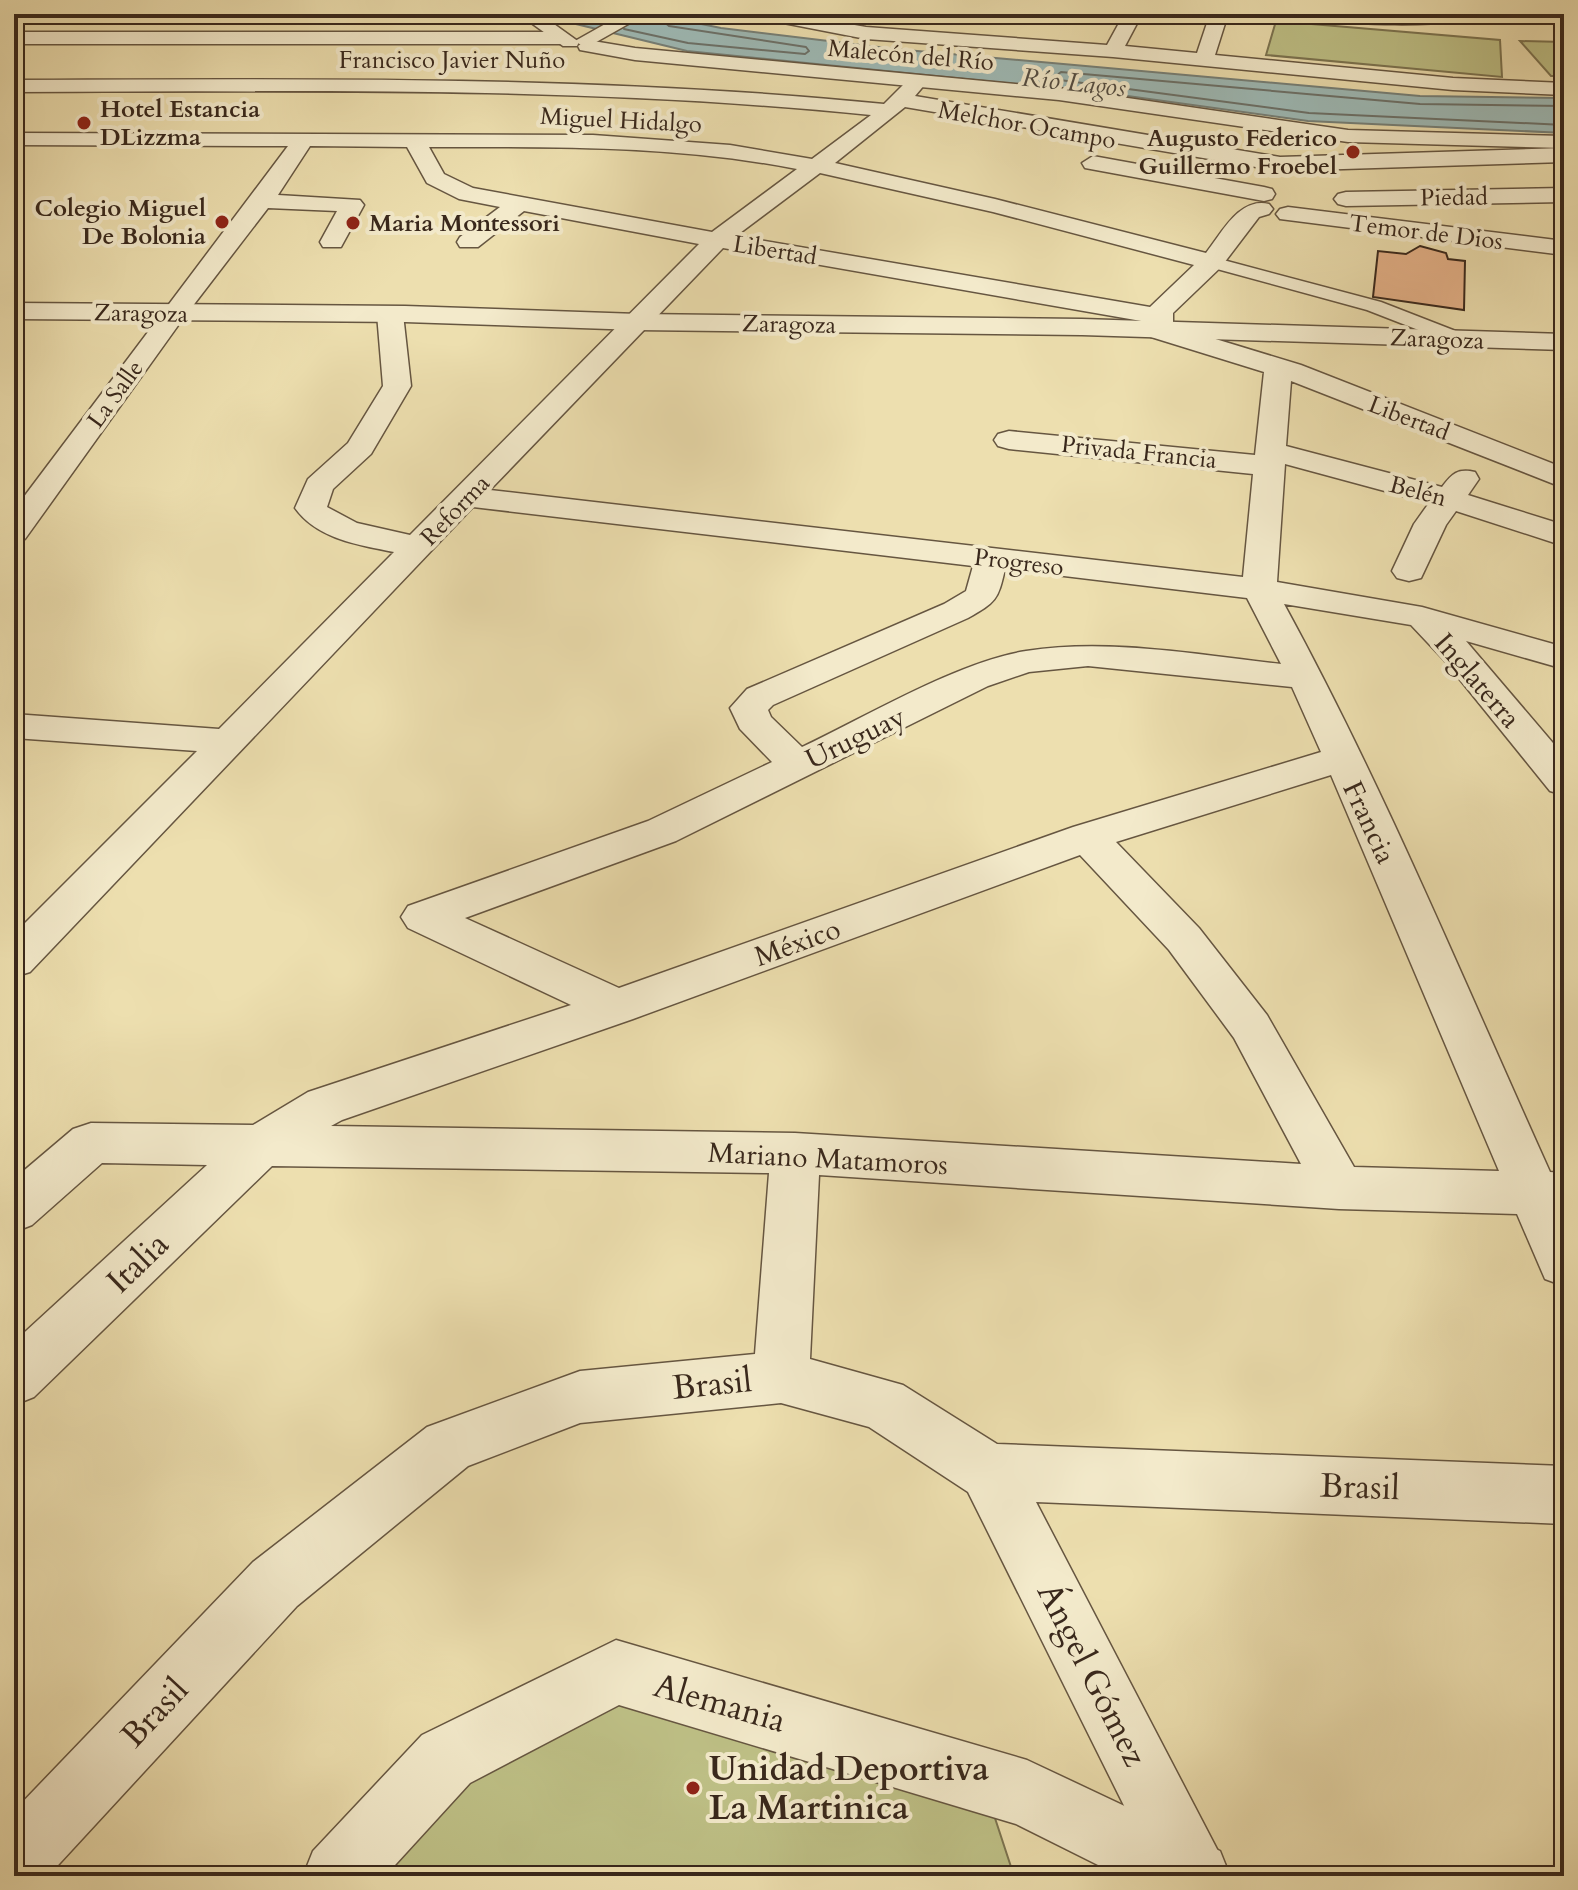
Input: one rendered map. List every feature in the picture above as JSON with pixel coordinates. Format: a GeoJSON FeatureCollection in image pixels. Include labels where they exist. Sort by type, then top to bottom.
{"type":"FeatureCollection","features":[{"type":"Feature","properties":{"kind":"street"},"geometry":{"type":"LineString","coordinates":[[528,14],[578,41]]}},
{"type":"Feature","properties":{"kind":"street"},"geometry":{"type":"LineString","coordinates":[[542,58],[637,14]]}},
{"type":"Feature","properties":{"kind":"street"},"geometry":{"type":"LineString","coordinates":[[866,33],[892,14]]}},
{"type":"Feature","properties":{"kind":"street"},"geometry":{"type":"LineString","coordinates":[[1113,51],[1133,14]]}},
{"type":"Feature","properties":{"kind":"street"},"geometry":{"type":"LineString","coordinates":[[1204,60],[1219,14]]}},
{"type":"Feature","properties":{"kind":"street"},"geometry":{"type":"LineString","coordinates":[[1284,14],[1413,19],[1468,14]]}},
{"type":"Feature","properties":{"kind":"street"},"geometry":{"type":"LineString","coordinates":[[772,15],[866,33],[1113,51],[1453,84],[1564,89]]}},
{"type":"Feature","properties":{"kind":"street"},"geometry":{"type":"LineString","coordinates":[[314,38],[329,22]]}},
{"type":"Feature","properties":{"kind":"street"},"geometry":{"type":"LineString","coordinates":[[979,43],[999,24]]}},
{"type":"Feature","properties":{"kind":"street"},"geometry":{"type":"LineString","coordinates":[[14,38],[578,41]]}},
{"type":"Feature","properties":{"kind":"street"},"geometry":{"type":"LineString","coordinates":[[147,140],[235,38]]}},
{"type":"Feature","properties":{"kind":"street","name":"Malecón del Río"},"geometry":{"type":"LineString","coordinates":[[578,41],[635,54],[916,83],[1059,94],[1291,128],[1400,139],[1564,142]]}},
{"type":"Feature","properties":{"kind":"street"},"geometry":{"type":"LineString","coordinates":[[431,108],[471,86],[513,69]]}},
{"type":"Feature","properties":{"kind":"street","name":"Reforma"},"geometry":{"type":"LineString","coordinates":[[14,961],[231,742],[717,240],[889,112],[916,83]]}},
{"type":"Feature","properties":{"kind":"street","name":"Francisco Javier Nuño"},"geometry":{"type":"LineString","coordinates":[[14,86],[580,86],[810,101],[1280,164],[1564,155]]}},
{"type":"Feature","properties":{"kind":"street","name":"Melchor Ocampo"},"geometry":{"type":"LineString","coordinates":[[889,112],[906,130]]}},
{"type":"Feature","properties":{"kind":"street"},"geometry":{"type":"LineString","coordinates":[[1160,323],[1160,311],[1212,262],[1264,200],[1291,128]]}},
{"type":"Feature","properties":{"kind":"street","name":"Miguel Hidalgo"},"geometry":{"type":"LineString","coordinates":[[14,139],[386,142],[410,133],[678,146],[773,158],[1022,210],[1212,262]]}},
{"type":"Feature","properties":{"kind":"street","name":"Libertad"},"geometry":{"type":"LineString","coordinates":[[410,133],[435,178],[467,194],[1160,323],[1564,479]]}},
{"type":"Feature","properties":{"kind":"street","name":"La Salle"},"geometry":{"type":"LineString","coordinates":[[14,532],[173,314],[262,201],[303,141]]}},
{"type":"Feature","properties":{"kind":"street","name":"Melchor Ocampo"},"geometry":{"type":"LineString","coordinates":[[1076,160],[1264,200],[1308,197]]}},
{"type":"Feature","properties":{"kind":"street"},"geometry":{"type":"LineString","coordinates":[[1308,197],[1344,164]]}},
{"type":"Feature","properties":{"kind":"street","name":"Piedad"},"geometry":{"type":"LineString","coordinates":[[1308,197],[1564,195]]}},
{"type":"Feature","properties":{"kind":"street","name":"Temor de Dios"},"geometry":{"type":"LineString","coordinates":[[1308,197],[1564,248]]}},
{"type":"Feature","properties":{"kind":"street"},"geometry":{"type":"LineString","coordinates":[[262,201],[352,205],[332,242]]}},
{"type":"Feature","properties":{"kind":"street"},"geometry":{"type":"LineString","coordinates":[[469,242],[520,203]]}},
{"type":"Feature","properties":{"kind":"street"},"geometry":{"type":"LineString","coordinates":[[1212,262],[1374,306],[1464,341]]}},
{"type":"Feature","properties":{"kind":"street","name":"Zaragoza"},"geometry":{"type":"LineString","coordinates":[[14,311],[390,314],[638,322],[1160,323],[1464,341],[1564,342]]}},
{"type":"Feature","properties":{"kind":"street"},"geometry":{"type":"LineString","coordinates":[[390,314],[397,386],[360,448],[319,486],[311,508],[319,520],[419,547]]}},
{"type":"Feature","properties":{"kind":"street"},"geometry":{"type":"LineString","coordinates":[[1259,589],[1278,367]]}},
{"type":"Feature","properties":{"kind":"street","name":"Privada Francia"},"geometry":{"type":"LineString","coordinates":[[1009,440],[1270,459]]}},
{"type":"Feature","properties":{"kind":"street"},"geometry":{"type":"LineString","coordinates":[[1409,571],[1430,524],[1486,448]]}},
{"type":"Feature","properties":{"kind":"street","name":"Belén"},"geometry":{"type":"LineString","coordinates":[[1270,459],[1450,499],[1564,536]]}},
{"type":"Feature","properties":{"kind":"street"},"geometry":{"type":"LineString","coordinates":[[14,478],[48,486]]}},
{"type":"Feature","properties":{"kind":"street","name":"Progreso"},"geometry":{"type":"LineString","coordinates":[[468,497],[1259,589],[1422,617],[1564,658]]}},
{"type":"Feature","properties":{"kind":"street"},"geometry":{"type":"LineString","coordinates":[[798,766],[753,721],[749,708],[760,697],[956,611],[982,596],[991,559]]}},
{"type":"Feature","properties":{"kind":"street","name":"Francia"},"geometry":{"type":"LineString","coordinates":[[1259,589],[1306,677],[1341,759],[1549,1194],[1564,1263]]}},
{"type":"Feature","properties":{"kind":"street","name":"Inglaterra"},"geometry":{"type":"LineString","coordinates":[[1422,617],[1457,652],[1564,782]]}},
{"type":"Feature","properties":{"kind":"street","name":"Uruguay"},"geometry":{"type":"LineString","coordinates":[[617,1007],[423,917],[662,831],[975,678],[1024,662],[1088,655],[1306,677]]}},
{"type":"Feature","properties":{"kind":"street"},"geometry":{"type":"LineString","coordinates":[[14,726],[231,742]]}},
{"type":"Feature","properties":{"kind":"street","name":"México"},"geometry":{"type":"LineString","coordinates":[[261,1145],[325,1106],[617,1007],[1087,837],[1341,759]]}},
{"type":"Feature","properties":{"kind":"street"},"geometry":{"type":"LineString","coordinates":[[1087,837],[1184,939],[1251,1027],[1339,1188]]}},
{"type":"Feature","properties":{"kind":"street","name":"Mariano Matamoros"},"geometry":{"type":"LineString","coordinates":[[14,1210],[91,1143],[795,1153],[1339,1188],[1549,1194]]}},
{"type":"Feature","properties":{"kind":"street","name":"Italia"},"geometry":{"type":"LineString","coordinates":[[14,1379],[261,1145]]}},
{"type":"Feature","properties":{"kind":"street"},"geometry":{"type":"LineString","coordinates":[[781,1377],[795,1153]]}},
{"type":"Feature","properties":{"kind":"street","name":"Brasil"},"geometry":{"type":"LineString","coordinates":[[14,1861],[275,1584],[448,1446],[580,1397],[781,1377],[883,1404],[989,1472],[1564,1495]]}},
{"type":"Feature","properties":{"kind":"street","name":"Ángel Gómez"},"geometry":{"type":"LineString","coordinates":[[989,1472],[1196,1876]]}},
{"type":"Feature","properties":{"kind":"street","name":"Alemania"},"geometry":{"type":"LineString","coordinates":[[338,1876],[446,1759],[616,1672],[1027,1794],[1196,1876]]}},
{"type":"Feature","properties":{"kind":"green space"},"geometry":{"type":"Polygon","coordinates":[[[1276,21],[1500,40],[1502,77],[1266,55],[1276,21]]]}},
{"type":"Feature","properties":{"kind":"green space"},"geometry":{"type":"Polygon","coordinates":[[[1520,41],[1564,42],[1564,76],[1551,76],[1520,41]]]}},
{"type":"Feature","properties":{"kind":"green space","name":"Unidad Deportiva La Martinica"},"geometry":{"type":"Polygon","coordinates":[[[614,1695],[991,1806],[1014,1876],[372,1876],[472,1771],[614,1695]]]}},
{"type":"Feature","properties":{"kind":"water","name":"Río Lagos"},"geometry":{"type":"Polygon","coordinates":[[[557,14],[652,14],[721,28],[895,49],[1420,96],[1564,98],[1564,133],[1308,121],[1106,93],[687,51],[576,24],[557,14]]]}},
{"type":"Feature","properties":{"kind":"building"},"geometry":{"type":"Polygon","coordinates":[[[1420,246],[1446,253],[1448,259],[1465,261],[1464,310],[1373,297],[1378,251],[1406,254],[1420,246]]]}},
{"type":"Feature","properties":{"kind":"place","name":"Hotel Estancia DLizzma"},"geometry":{"type":"Point","coordinates":[84,123]}},
{"type":"Feature","properties":{"kind":"place","name":"Augusto Federico Guillermo Froebel"},"geometry":{"type":"Point","coordinates":[1353,152]}},
{"type":"Feature","properties":{"kind":"place","name":"Colegio Miguel De Bolonia"},"geometry":{"type":"Point","coordinates":[222,222]}},
{"type":"Feature","properties":{"kind":"place","name":"Maria Montessori"},"geometry":{"type":"Point","coordinates":[353,223]}},
{"type":"Feature","properties":{"kind":"place","name":"Unidad Deportiva La Martinica"},"geometry":{"type":"Point","coordinates":[693,1788]}}]}
